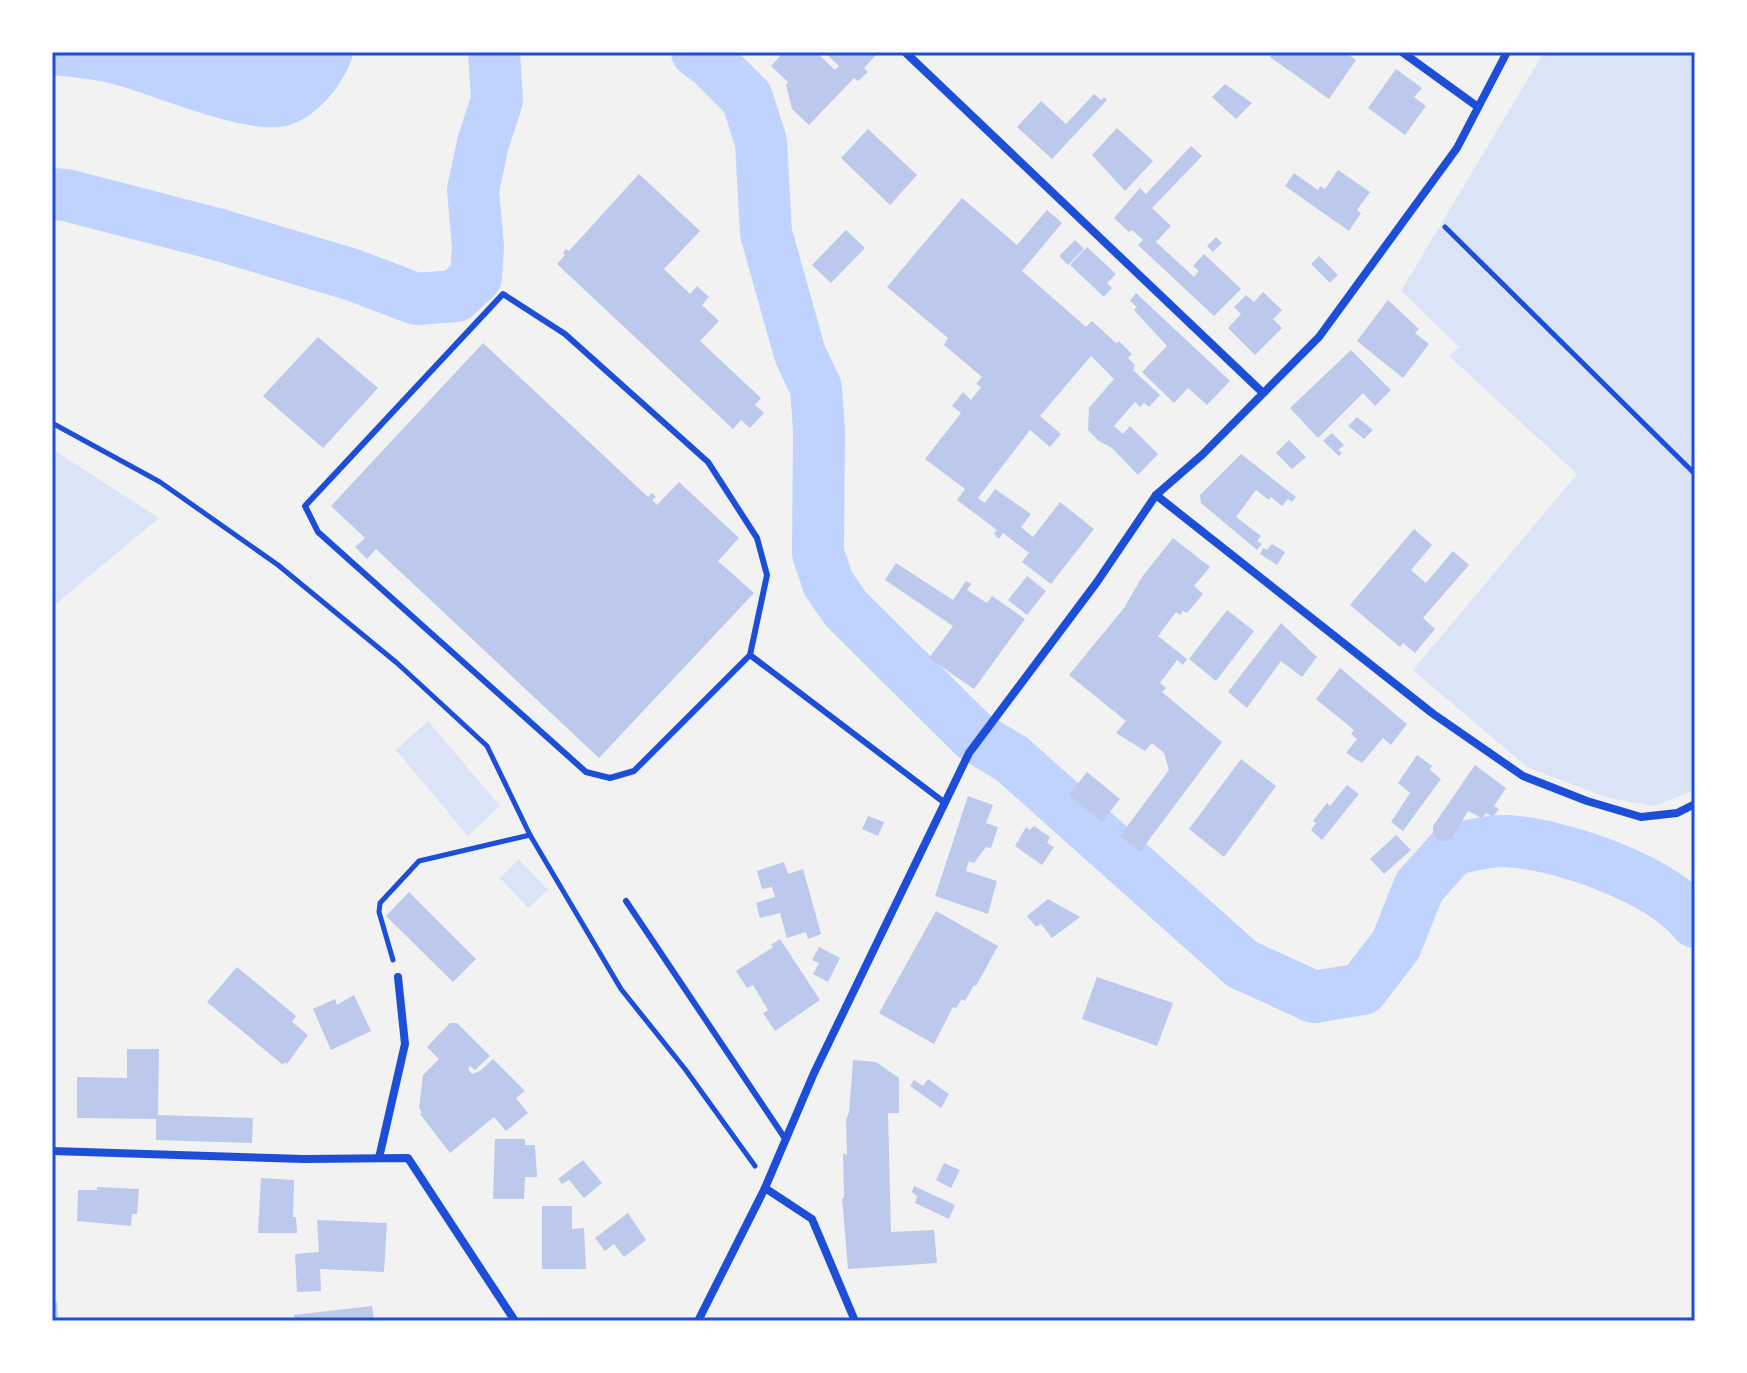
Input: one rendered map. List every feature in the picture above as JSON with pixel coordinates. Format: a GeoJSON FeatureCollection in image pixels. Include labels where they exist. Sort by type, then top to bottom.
{"type":"FeatureCollection","features":[{"type":"Feature","properties":{"kind":"street"},"geometry":{"type":"LineString","coordinates":[[905,52],[1262,392]]}},
{"type":"Feature","properties":{"kind":"street"},"geometry":{"type":"LineString","coordinates":[[1402,52],[1478,107]]}},
{"type":"Feature","properties":{"kind":"street"},"geometry":{"type":"LineString","coordinates":[[698,1321],[765,1188],[814,1073],[969,753],[1097,582],[1156,495],[1202,455],[1319,337],[1373,267],[1457,148],[1507,52]]}},
{"type":"Feature","properties":{"kind":"street"},"geometry":{"type":"LineString","coordinates":[[1156,495],[1432,713],[1523,776],[1587,801],[1641,817],[1677,813],[1695,804]]}},
{"type":"Feature","properties":{"kind":"street"},"geometry":{"type":"LineString","coordinates":[[379,1158],[405,1044],[398,977]]}},
{"type":"Feature","properties":{"kind":"street"},"geometry":{"type":"LineString","coordinates":[[52,1151],[408,1158],[515,1321]]}},
{"type":"Feature","properties":{"kind":"street"},"geometry":{"type":"LineString","coordinates":[[765,1188],[812,1219],[855,1321]]}},
{"type":"Feature","properties":{"kind":"lane"},"geometry":{"type":"LineString","coordinates":[[503,294],[565,334],[708,462],[757,538],[767,575],[750,655],[634,771],[610,778],[586,772],[318,532],[305,506],[503,294]]}},
{"type":"Feature","properties":{"kind":"lane"},"geometry":{"type":"LineString","coordinates":[[750,655],[945,803]]}},
{"type":"Feature","properties":{"kind":"lane"},"geometry":{"type":"LineString","coordinates":[[626,901],[786,1140]]}},
{"type":"Feature","properties":{"kind":"path"},"geometry":{"type":"LineString","coordinates":[[1445,227],[1695,474]]}},
{"type":"Feature","properties":{"kind":"path"},"geometry":{"type":"LineString","coordinates":[[52,423],[172,490],[278,565],[397,663],[487,746],[530,835],[621,989],[727,1125],[765,1188]]}},
{"type":"Feature","properties":{"kind":"path"},"geometry":{"type":"LineString","coordinates":[[398,977],[379,912],[380,903],[419,861],[530,835]]}},
{"type":"Feature","properties":{"kind":"shaded area"},"geometry":{"type":"Polygon","coordinates":[[[1544,52],[1695,52],[1695,790],[1655,806],[1608,798],[1527,767],[1413,670],[1577,474],[1449,356],[1459,347],[1401,291],[1544,52]]]}},
{"type":"Feature","properties":{"kind":"shaded area"},"geometry":{"type":"Polygon","coordinates":[[[52,449],[159,518],[52,607],[52,449]]]}},
{"type":"Feature","properties":{"kind":"shaded area"},"geometry":{"type":"Polygon","coordinates":[[[428,721],[500,806],[468,836],[396,750],[428,721]]]}},
{"type":"Feature","properties":{"kind":"shaded area"},"geometry":{"type":"Polygon","coordinates":[[[519,859],[548,890],[528,908],[500,878],[519,859]]]}},
{"type":"Feature","properties":{"kind":"water"},"geometry":{"type":"Polygon","coordinates":[[[52,52],[354,52],[337,87],[319,107],[298,122],[268,127],[224,120],[113,84],[52,75],[52,52]]]}},
{"type":"Feature","properties":{"kind":"building"},"geometry":{"type":"Polygon","coordinates":[[[779,52],[816,52],[835,70],[839,66],[824,52],[877,54],[864,68],[868,72],[858,81],[854,78],[809,125],[792,109],[786,85],[788,82],[771,66],[782,54],[779,52]]]}},
{"type":"Feature","properties":{"kind":"building"},"geometry":{"type":"Polygon","coordinates":[[[1273,52],[1345,52],[1356,60],[1329,99],[1270,57],[1273,52]]]}},
{"type":"Feature","properties":{"kind":"building"},"geometry":{"type":"Polygon","coordinates":[[[1396,69],[1422,88],[1414,97],[1426,106],[1405,135],[1368,108],[1396,69]]]}},
{"type":"Feature","properties":{"kind":"building"},"geometry":{"type":"Polygon","coordinates":[[[1225,84],[1252,103],[1236,119],[1212,97],[1225,84]]]}},
{"type":"Feature","properties":{"kind":"building"},"geometry":{"type":"Polygon","coordinates":[[[1094,94],[1101,100],[1104,97],[1107,100],[1052,159],[1017,127],[1041,101],[1066,124],[1094,94]]]}},
{"type":"Feature","properties":{"kind":"building"},"geometry":{"type":"Polygon","coordinates":[[[1117,128],[1153,161],[1125,191],[1092,155],[1117,128]]]}},
{"type":"Feature","properties":{"kind":"building"},"geometry":{"type":"Polygon","coordinates":[[[868,129],[917,175],[890,205],[841,158],[868,129]]]}},
{"type":"Feature","properties":{"kind":"building"},"geometry":{"type":"Polygon","coordinates":[[[1191,146],[1202,156],[1152,208],[1171,226],[1156,242],[1194,277],[1199,271],[1193,266],[1204,254],[1241,289],[1214,316],[1138,245],[1143,240],[1114,218],[1140,188],[1146,194],[1191,146]]]}},
{"type":"Feature","properties":{"kind":"building"},"geometry":{"type":"Polygon","coordinates":[[[1338,170],[1370,192],[1357,210],[1361,213],[1349,231],[1285,186],[1294,173],[1318,190],[1320,186],[1325,189],[1338,170]]]}},
{"type":"Feature","properties":{"kind":"building"},"geometry":{"type":"Polygon","coordinates":[[[639,174],[700,231],[664,269],[690,294],[697,286],[709,297],[702,305],[719,321],[700,341],[761,398],[755,405],[764,413],[750,428],[741,420],[733,429],[557,264],[566,249],[569,251],[639,174]]]}},
{"type":"Feature","properties":{"kind":"building"},"geometry":{"type":"Polygon","coordinates":[[[962,198],[1017,245],[1047,210],[1062,223],[1022,271],[1086,327],[1092,321],[1116,343],[1119,341],[1132,354],[1128,358],[1135,365],[1133,370],[1160,395],[1149,407],[1144,403],[1140,407],[1135,402],[1114,426],[1123,434],[1130,426],[1158,454],[1138,475],[1112,448],[1088,430],[1089,408],[1114,379],[1091,356],[1040,416],[1061,434],[1050,447],[1030,430],[978,498],[985,503],[995,489],[1031,514],[1021,527],[1033,537],[1060,502],[1094,529],[1051,584],[1022,562],[1029,553],[1003,533],[999,539],[994,534],[997,530],[957,500],[965,489],[925,459],[961,413],[952,406],[963,392],[971,400],[981,387],[976,384],[982,377],[944,345],[948,338],[887,287],[962,198]]]}},
{"type":"Feature","properties":{"kind":"building"},"geometry":{"type":"Polygon","coordinates":[[[846,230],[865,248],[831,283],[812,265],[846,230]]]}},
{"type":"Feature","properties":{"kind":"building"},"geometry":{"type":"Polygon","coordinates":[[[1216,237],[1222,243],[1213,252],[1207,246],[1216,237]]]}},
{"type":"Feature","properties":{"kind":"building"},"geometry":{"type":"Polygon","coordinates":[[[1075,240],[1084,249],[1068,265],[1059,256],[1075,240]]]}},
{"type":"Feature","properties":{"kind":"building"},"geometry":{"type":"Polygon","coordinates":[[[1087,247],[1116,274],[1107,283],[1112,288],[1104,297],[1070,265],[1087,247]]]}},
{"type":"Feature","properties":{"kind":"building"},"geometry":{"type":"Polygon","coordinates":[[[1319,256],[1338,275],[1330,283],[1311,264],[1319,256]]]}},
{"type":"Feature","properties":{"kind":"building"},"geometry":{"type":"Polygon","coordinates":[[[1263,292],[1282,310],[1273,319],[1282,328],[1255,355],[1228,328],[1241,314],[1234,307],[1246,295],[1254,302],[1263,292]]]}},
{"type":"Feature","properties":{"kind":"building"},"geometry":{"type":"Polygon","coordinates":[[[1136,293],[1230,381],[1207,405],[1188,388],[1174,403],[1142,372],[1167,346],[1134,310],[1137,307],[1130,301],[1136,293]]]}},
{"type":"Feature","properties":{"kind":"building"},"geometry":{"type":"Polygon","coordinates":[[[1388,300],[1419,329],[1415,333],[1429,344],[1403,378],[1357,341],[1388,300]]]}},
{"type":"Feature","properties":{"kind":"building"},"geometry":{"type":"Polygon","coordinates":[[[318,337],[378,388],[323,448],[263,396],[318,337]]]}},
{"type":"Feature","properties":{"kind":"building"},"geometry":{"type":"Polygon","coordinates":[[[483,343],[648,497],[652,493],[656,497],[652,500],[657,505],[679,482],[739,538],[718,561],[754,593],[599,758],[376,549],[367,559],[355,547],[365,538],[331,506],[483,343]]]}},
{"type":"Feature","properties":{"kind":"building"},"geometry":{"type":"Polygon","coordinates":[[[1351,350],[1391,390],[1375,406],[1363,393],[1318,438],[1290,408],[1351,350]]]}},
{"type":"Feature","properties":{"kind":"building"},"geometry":{"type":"Polygon","coordinates":[[[1357,417],[1373,430],[1364,439],[1348,426],[1357,417]]]}},
{"type":"Feature","properties":{"kind":"building"},"geometry":{"type":"Polygon","coordinates":[[[1332,433],[1344,445],[1338,450],[1342,453],[1339,456],[1323,441],[1332,433]]]}},
{"type":"Feature","properties":{"kind":"building"},"geometry":{"type":"Polygon","coordinates":[[[1289,440],[1306,457],[1292,469],[1276,453],[1289,440]]]}},
{"type":"Feature","properties":{"kind":"building"},"geometry":{"type":"Polygon","coordinates":[[[1241,454],[1296,497],[1292,502],[1288,499],[1282,506],[1256,490],[1236,517],[1261,536],[1257,541],[1262,544],[1257,550],[1201,503],[1200,495],[1241,454]]]}},
{"type":"Feature","properties":{"kind":"building"},"geometry":{"type":"Polygon","coordinates":[[[1414,529],[1432,545],[1411,570],[1426,583],[1453,551],[1469,565],[1423,618],[1435,629],[1415,653],[1403,643],[1400,647],[1350,605],[1414,529]]]}},
{"type":"Feature","properties":{"kind":"building"},"geometry":{"type":"Polygon","coordinates":[[[1173,538],[1210,567],[1194,586],[1203,594],[1187,613],[1183,611],[1180,615],[1176,612],[1158,636],[1187,659],[1183,665],[1177,660],[1160,683],[1166,688],[1162,692],[1222,742],[1140,852],[1120,836],[1169,770],[1164,753],[1152,743],[1145,751],[1116,733],[1126,721],[1069,675],[1124,608],[1142,577],[1173,538]]]}},
{"type":"Feature","properties":{"kind":"building"},"geometry":{"type":"Polygon","coordinates":[[[1272,544],[1285,552],[1277,565],[1260,554],[1263,548],[1267,550],[1272,544]]]}},
{"type":"Feature","properties":{"kind":"building"},"geometry":{"type":"Polygon","coordinates":[[[896,563],[953,600],[966,581],[971,584],[967,590],[987,603],[992,596],[1025,619],[974,689],[929,658],[953,626],[885,580],[896,563]]]}},
{"type":"Feature","properties":{"kind":"building"},"geometry":{"type":"Polygon","coordinates":[[[1027,576],[1046,591],[1027,615],[1008,600],[1027,576]]]}},
{"type":"Feature","properties":{"kind":"building"},"geometry":{"type":"Polygon","coordinates":[[[1227,610],[1254,631],[1216,681],[1189,659],[1227,610]]]}},
{"type":"Feature","properties":{"kind":"building"},"geometry":{"type":"Polygon","coordinates":[[[1281,623],[1317,657],[1302,677],[1281,661],[1247,708],[1228,692],[1281,623]]]}},
{"type":"Feature","properties":{"kind":"building"},"geometry":{"type":"Polygon","coordinates":[[[1340,668],[1407,724],[1391,745],[1383,738],[1362,763],[1346,753],[1357,739],[1351,734],[1354,730],[1316,699],[1340,668]]]}},
{"type":"Feature","properties":{"kind":"building"},"geometry":{"type":"Polygon","coordinates":[[[1417,755],[1432,766],[1430,770],[1441,779],[1403,831],[1391,822],[1410,793],[1398,783],[1417,755]]]}},
{"type":"Feature","properties":{"kind":"building"},"geometry":{"type":"Polygon","coordinates":[[[1241,759],[1276,786],[1224,857],[1189,829],[1241,759]]]}},
{"type":"Feature","properties":{"kind":"building"},"geometry":{"type":"Polygon","coordinates":[[[1475,765],[1506,788],[1494,806],[1499,809],[1493,817],[1486,813],[1482,818],[1468,811],[1452,838],[1439,841],[1433,834],[1433,826],[1475,765]]]}},
{"type":"Feature","properties":{"kind":"building"},"geometry":{"type":"Polygon","coordinates":[[[1087,772],[1120,799],[1102,822],[1069,795],[1087,772]]]}},
{"type":"Feature","properties":{"kind":"building"},"geometry":{"type":"Polygon","coordinates":[[[1347,785],[1359,794],[1322,840],[1311,830],[1316,823],[1313,821],[1347,785]]]}},
{"type":"Feature","properties":{"kind":"building"},"geometry":{"type":"Polygon","coordinates":[[[968,796],[993,805],[986,823],[998,827],[991,848],[986,847],[974,863],[969,861],[966,871],[997,881],[988,914],[935,896],[968,796]]]}},
{"type":"Feature","properties":{"kind":"building"},"geometry":{"type":"Polygon","coordinates":[[[868,816],[884,822],[878,836],[862,829],[868,816]]]}},
{"type":"Feature","properties":{"kind":"building"},"geometry":{"type":"Polygon","coordinates":[[[1034,826],[1050,837],[1047,843],[1054,847],[1042,865],[1015,846],[1026,827],[1030,830],[1034,826]]]}},
{"type":"Feature","properties":{"kind":"building"},"geometry":{"type":"Polygon","coordinates":[[[1396,835],[1411,850],[1384,874],[1370,859],[1396,835]]]}},
{"type":"Feature","properties":{"kind":"building"},"geometry":{"type":"Polygon","coordinates":[[[784,862],[788,874],[803,869],[821,934],[808,939],[806,932],[787,938],[780,913],[760,918],[756,903],[775,897],[772,887],[762,889],[757,871],[784,862]]]}},
{"type":"Feature","properties":{"kind":"building"},"geometry":{"type":"Polygon","coordinates":[[[409,892],[476,959],[453,982],[386,916],[409,892]]]}},
{"type":"Feature","properties":{"kind":"building"},"geometry":{"type":"Polygon","coordinates":[[[1048,899],[1080,917],[1052,938],[1041,924],[1036,927],[1027,916],[1048,899]]]}},
{"type":"Feature","properties":{"kind":"building"},"geometry":{"type":"Polygon","coordinates":[[[936,911],[998,946],[965,1001],[962,999],[956,1008],[953,1007],[934,1044],[879,1013],[936,911]]]}},
{"type":"Feature","properties":{"kind":"building"},"geometry":{"type":"Polygon","coordinates":[[[780,939],[820,1000],[775,1031],[763,1013],[768,1010],[753,985],[747,988],[736,971],[780,939]]]}},
{"type":"Feature","properties":{"kind":"building"},"geometry":{"type":"Polygon","coordinates":[[[819,947],[840,958],[828,982],[813,974],[819,963],[812,960],[819,947]]]}},
{"type":"Feature","properties":{"kind":"building"},"geometry":{"type":"Polygon","coordinates":[[[237,967],[296,1016],[292,1022],[308,1035],[287,1064],[285,1062],[283,1065],[207,1002],[237,967]]]}},
{"type":"Feature","properties":{"kind":"building"},"geometry":{"type":"Polygon","coordinates":[[[1097,977],[1173,1003],[1157,1046],[1082,1019],[1097,977]]]}},
{"type":"Feature","properties":{"kind":"building"},"geometry":{"type":"Polygon","coordinates":[[[354,995],[371,1031],[331,1050],[313,1009],[335,999],[337,1005],[354,995]]]}},
{"type":"Feature","properties":{"kind":"building"},"geometry":{"type":"Polygon","coordinates":[[[450,1023],[457,1023],[490,1056],[475,1070],[470,1066],[468,1069],[472,1074],[493,1059],[525,1091],[516,1098],[528,1113],[506,1131],[494,1117],[450,1153],[420,1114],[419,1108],[423,1075],[439,1059],[427,1047],[450,1023]]]}},
{"type":"Feature","properties":{"kind":"building"},"geometry":{"type":"Polygon","coordinates":[[[127,1049],[159,1049],[158,1115],[253,1118],[252,1143],[156,1140],[156,1119],[77,1118],[77,1077],[127,1078],[127,1049]]]}},
{"type":"Feature","properties":{"kind":"building"},"geometry":{"type":"Polygon","coordinates":[[[853,1060],[876,1062],[899,1078],[899,1113],[888,1113],[891,1232],[934,1230],[937,1263],[848,1269],[842,1198],[843,1153],[847,1155],[846,1120],[853,1060]]]}},
{"type":"Feature","properties":{"kind":"building"},"geometry":{"type":"Polygon","coordinates":[[[928,1079],[949,1094],[941,1108],[910,1086],[914,1080],[923,1086],[928,1079]]]}},
{"type":"Feature","properties":{"kind":"building"},"geometry":{"type":"Polygon","coordinates":[[[495,1139],[525,1139],[525,1145],[535,1145],[537,1177],[525,1177],[524,1199],[493,1199],[495,1139]]]}},
{"type":"Feature","properties":{"kind":"building"},"geometry":{"type":"Polygon","coordinates":[[[583,1160],[602,1183],[584,1198],[569,1180],[562,1184],[558,1179],[583,1160]]]}},
{"type":"Feature","properties":{"kind":"building"},"geometry":{"type":"Polygon","coordinates":[[[944,1163],[960,1170],[951,1188],[936,1180],[944,1163]]]}},
{"type":"Feature","properties":{"kind":"building"},"geometry":{"type":"Polygon","coordinates":[[[261,1178],[294,1180],[293,1217],[296,1217],[297,1233],[258,1233],[261,1178]]]}},
{"type":"Feature","properties":{"kind":"building"},"geometry":{"type":"Polygon","coordinates":[[[914,1186],[955,1205],[949,1219],[915,1203],[917,1196],[912,1192],[914,1186]]]}},
{"type":"Feature","properties":{"kind":"building"},"geometry":{"type":"Polygon","coordinates":[[[97,1187],[139,1189],[137,1214],[132,1214],[131,1226],[77,1221],[78,1190],[97,1190],[97,1187]]]}},
{"type":"Feature","properties":{"kind":"building"},"geometry":{"type":"Polygon","coordinates":[[[542,1206],[572,1206],[572,1229],[584,1228],[586,1269],[542,1269],[542,1206]]]}},
{"type":"Feature","properties":{"kind":"building"},"geometry":{"type":"Polygon","coordinates":[[[628,1213],[646,1240],[624,1257],[614,1244],[605,1251],[595,1238],[628,1213]]]}},
{"type":"Feature","properties":{"kind":"building"},"geometry":{"type":"Polygon","coordinates":[[[317,1220],[387,1223],[384,1272],[320,1269],[321,1291],[297,1292],[295,1254],[319,1252],[317,1220]]]}},
{"type":"Feature","properties":{"kind":"building"},"geometry":{"type":"Polygon","coordinates":[[[52,1302],[57,1302],[58,1321],[52,1321],[52,1302]]]}},
{"type":"Feature","properties":{"kind":"building"},"geometry":{"type":"Polygon","coordinates":[[[372,1306],[374,1321],[295,1321],[294,1315],[372,1306]]]}},
{"type":"Feature","properties":{"kind":"waterway"},"geometry":{"type":"LineString","coordinates":[[52,194],[220,235],[353,275],[416,299],[456,296],[476,277],[478,247],[473,190],[483,143],[497,100],[494,52]]}},
{"type":"Feature","properties":{"kind":"waterway"},"geometry":{"type":"LineString","coordinates":[[697,52],[747,98],[761,142],[766,233],[800,354],[816,388],[819,430],[818,553],[828,583],[846,609],[974,736],[1012,759],[1242,964],[1314,997],[1362,989],[1396,945],[1419,887],[1453,849],[1500,841],[1529,844],[1581,857],[1609,866],[1660,892],[1695,922]]}}]}
